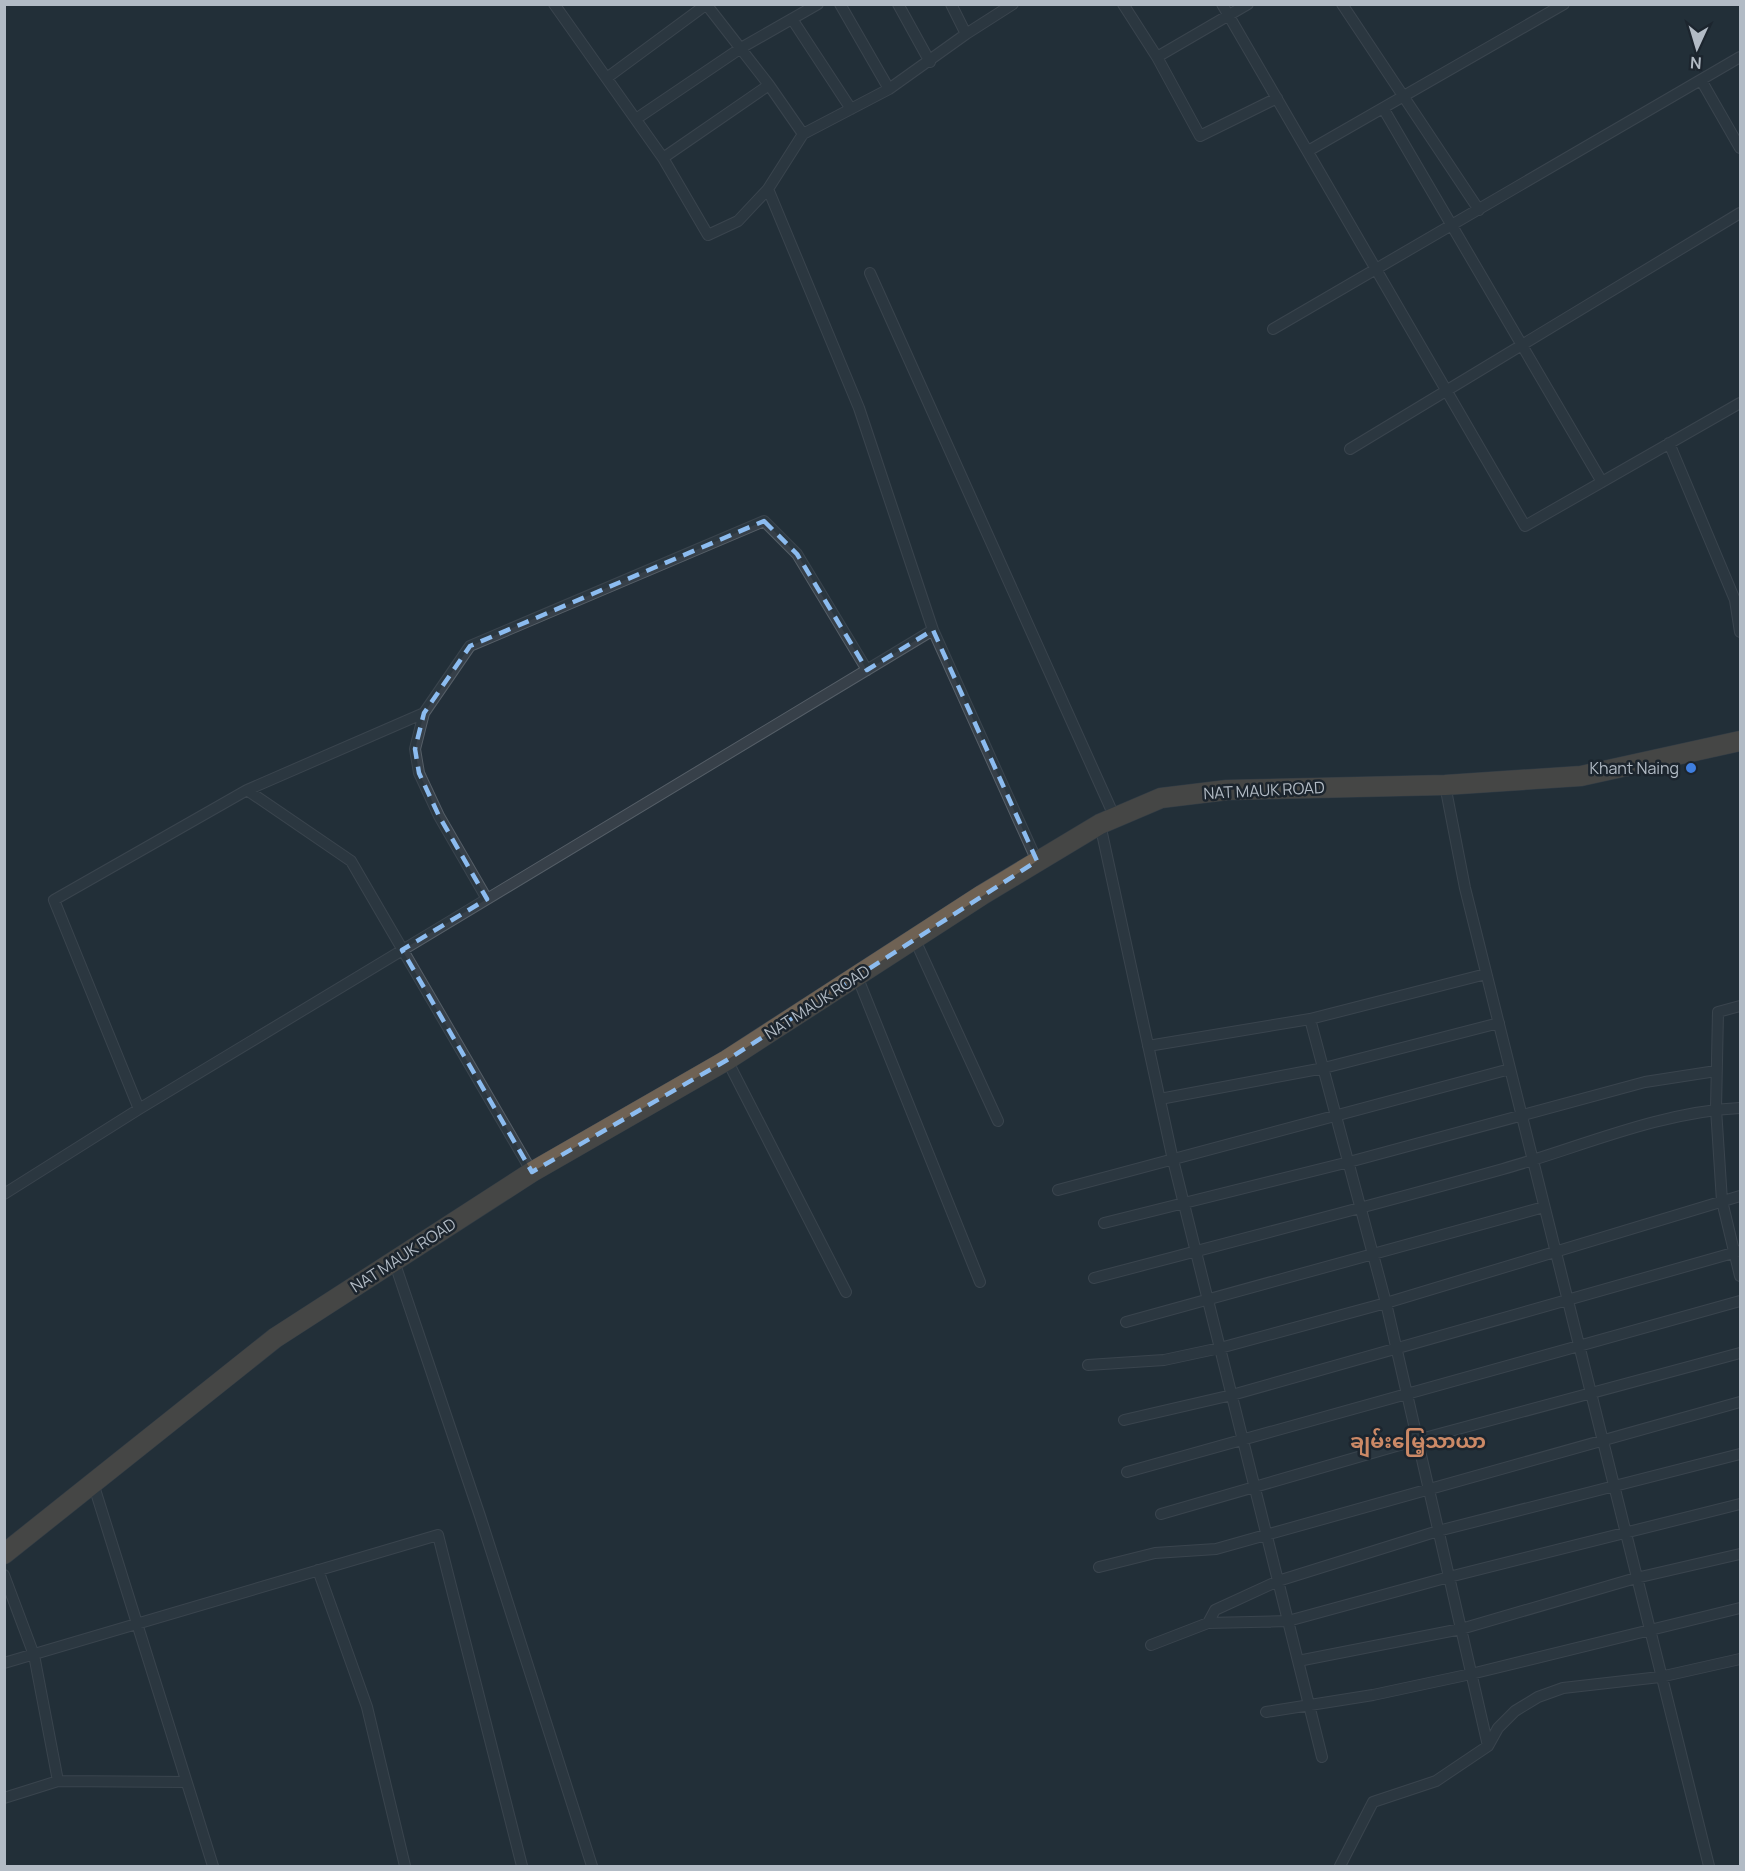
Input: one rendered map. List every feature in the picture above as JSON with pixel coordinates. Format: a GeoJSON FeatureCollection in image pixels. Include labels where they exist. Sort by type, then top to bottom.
{"type":"FeatureCollection","features":[{"type":"Feature","properties":{"kind":"highway","name":"NAT MAUK ROAD"},"geometry":{"type":"LineString","coordinates":[[4,1554],[275,1338],[532,1172],[728,1060],[1037,861],[1107,821],[1161,798],[1227,790],[1445,784],[1581,776],[1740,741]]}},
{"type":"Feature","properties":{"kind":"street"},"geometry":{"type":"LineString","coordinates":[[554,4],[608,77],[663,158],[708,235],[738,221],[768,189],[803,134],[889,89],[930,62],[966,34],[1013,4]]}},
{"type":"Feature","properties":{"kind":"street"},"geometry":{"type":"LineString","coordinates":[[636,119],[741,48],[818,4]]}},
{"type":"Feature","properties":{"kind":"street"},"geometry":{"type":"LineString","coordinates":[[840,4],[889,89]]}},
{"type":"Feature","properties":{"kind":"street"},"geometry":{"type":"LineString","coordinates":[[898,4],[930,62]]}},
{"type":"Feature","properties":{"kind":"street"},"geometry":{"type":"LineString","coordinates":[[951,4],[966,34]]}},
{"type":"Feature","properties":{"kind":"street"},"geometry":{"type":"LineString","coordinates":[[1123,4],[1157,57],[1200,136],[1277,98]]}},
{"type":"Feature","properties":{"kind":"street"},"geometry":{"type":"LineString","coordinates":[[1222,4],[1525,526],[1740,403]]}},
{"type":"Feature","properties":{"kind":"street"},"geometry":{"type":"LineString","coordinates":[[1157,57],[1248,4]]}},
{"type":"Feature","properties":{"kind":"street"},"geometry":{"type":"LineString","coordinates":[[1342,4],[1479,210]]}},
{"type":"Feature","properties":{"kind":"street"},"geometry":{"type":"LineString","coordinates":[[1308,151],[1564,4]]}},
{"type":"Feature","properties":{"kind":"street"},"geometry":{"type":"LineString","coordinates":[[608,77],[706,5],[769,85],[803,134]]}},
{"type":"Feature","properties":{"kind":"street"},"geometry":{"type":"LineString","coordinates":[[792,19],[851,110]]}},
{"type":"Feature","properties":{"kind":"street"},"geometry":{"type":"LineString","coordinates":[[1273,329],[1740,57]]}},
{"type":"Feature","properties":{"kind":"street"},"geometry":{"type":"LineString","coordinates":[[1701,80],[1740,148]]}},
{"type":"Feature","properties":{"kind":"street"},"geometry":{"type":"LineString","coordinates":[[663,158],[769,85]]}},
{"type":"Feature","properties":{"kind":"street"},"geometry":{"type":"LineString","coordinates":[[1383,108],[1602,482]]}},
{"type":"Feature","properties":{"kind":"street"},"geometry":{"type":"LineString","coordinates":[[768,189],[859,408],[933,630],[1037,861]]}},
{"type":"Feature","properties":{"kind":"street"},"geometry":{"type":"LineString","coordinates":[[1350,449],[1448,392],[1740,213]]}},
{"type":"Feature","properties":{"kind":"street"},"geometry":{"type":"LineString","coordinates":[[870,273],[1107,821],[1148,1046],[1173,1160],[1322,1757]]}},
{"type":"Feature","properties":{"kind":"street"},"geometry":{"type":"LineString","coordinates":[[1669,443],[1735,600],[1740,632]]}},
{"type":"Feature","properties":{"kind":"street"},"geometry":{"type":"LineString","coordinates":[[487,899],[439,816],[419,773],[415,749],[424,713],[470,646],[764,520],[797,554],[867,670]]}},
{"type":"Feature","properties":{"kind":"street"},"geometry":{"type":"LineString","coordinates":[[4,1194],[139,1109],[933,630]]}},
{"type":"Feature","properties":{"kind":"street"},"geometry":{"type":"LineString","coordinates":[[139,1109],[54,900],[247,790],[424,713]]}},
{"type":"Feature","properties":{"kind":"street"},"geometry":{"type":"LineString","coordinates":[[1445,784],[1465,888],[1709,1866]]}},
{"type":"Feature","properties":{"kind":"street"},"geometry":{"type":"LineString","coordinates":[[247,790],[351,861],[532,1172]]}},
{"type":"Feature","properties":{"kind":"street"},"geometry":{"type":"LineString","coordinates":[[915,940],[998,1121]]}},
{"type":"Feature","properties":{"kind":"street"},"geometry":{"type":"LineString","coordinates":[[1148,1046],[1310,1019],[1486,974]]}},
{"type":"Feature","properties":{"kind":"street"},"geometry":{"type":"LineString","coordinates":[[857,976],[980,1282]]}},
{"type":"Feature","properties":{"kind":"street"},"geometry":{"type":"LineString","coordinates":[[1740,1006],[1718,1012],[1716,1071],[1722,1201],[1738,1252],[1740,1276]]}},
{"type":"Feature","properties":{"kind":"street"},"geometry":{"type":"LineString","coordinates":[[1310,1019],[1386,1303],[1488,1746]]}},
{"type":"Feature","properties":{"kind":"street"},"geometry":{"type":"LineString","coordinates":[[1160,1099],[1324,1068],[1499,1023]]}},
{"type":"Feature","properties":{"kind":"street"},"geometry":{"type":"LineString","coordinates":[[728,1060],[846,1292]]}},
{"type":"Feature","properties":{"kind":"street"},"geometry":{"type":"LineString","coordinates":[[1058,1190],[1510,1069]]}},
{"type":"Feature","properties":{"kind":"street"},"geometry":{"type":"LineString","coordinates":[[1104,1223],[1349,1162],[1645,1082],[1716,1071]]}},
{"type":"Feature","properties":{"kind":"street"},"geometry":{"type":"LineString","coordinates":[[1094,1278],[1361,1209],[1533,1160],[1652,1122],[1716,1109],[1740,1108]]}},
{"type":"Feature","properties":{"kind":"street"},"geometry":{"type":"LineString","coordinates":[[1088,1365],[1164,1360],[1220,1348],[1386,1303],[1740,1196]]}},
{"type":"Feature","properties":{"kind":"street"},"geometry":{"type":"LineString","coordinates":[[1126,1322],[1544,1208]]}},
{"type":"Feature","properties":{"kind":"street"},"geometry":{"type":"LineString","coordinates":[[1124,1420],[1232,1395],[1567,1298],[1738,1252]]}},
{"type":"Feature","properties":{"kind":"street"},"geometry":{"type":"LineString","coordinates":[[394,1261],[480,1516],[592,1866]]}},
{"type":"Feature","properties":{"kind":"street"},"geometry":{"type":"LineString","coordinates":[[1127,1472],[1406,1392],[1740,1301]]}},
{"type":"Feature","properties":{"kind":"street"},"geometry":{"type":"LineString","coordinates":[[1161,1515],[1417,1440],[1740,1353]]}},
{"type":"Feature","properties":{"kind":"street"},"geometry":{"type":"LineString","coordinates":[[1099,1567],[1155,1553],[1216,1549],[1267,1536],[1428,1488],[1740,1402]]}},
{"type":"Feature","properties":{"kind":"street"},"geometry":{"type":"LineString","coordinates":[[1208,1623],[1215,1610],[1278,1581],[1438,1531],[1614,1488],[1740,1454]]}},
{"type":"Feature","properties":{"kind":"street"},"geometry":{"type":"LineString","coordinates":[[93,1483],[213,1866]]}},
{"type":"Feature","properties":{"kind":"street"},"geometry":{"type":"LineString","coordinates":[[1151,1645],[1208,1623],[1288,1621],[1449,1577],[1625,1535],[1740,1504]]}},
{"type":"Feature","properties":{"kind":"street"},"geometry":{"type":"LineString","coordinates":[[4,1663],[438,1535],[522,1866]]}},
{"type":"Feature","properties":{"kind":"street"},"geometry":{"type":"LineString","coordinates":[[1298,1661],[1461,1629],[1636,1578],[1740,1554]]}},
{"type":"Feature","properties":{"kind":"street"},"geometry":{"type":"LineString","coordinates":[[318,1570],[367,1707],[405,1866]]}},
{"type":"Feature","properties":{"kind":"street"},"geometry":{"type":"LineString","coordinates":[[4,1575],[34,1655],[58,1781]]}},
{"type":"Feature","properties":{"kind":"street"},"geometry":{"type":"LineString","coordinates":[[1266,1712],[1373,1695],[1471,1674],[1648,1628],[1740,1608]]}},
{"type":"Feature","properties":{"kind":"street"},"geometry":{"type":"LineString","coordinates":[[1340,1866],[1373,1802],[1436,1781],[1488,1746],[1498,1728],[1515,1711],[1538,1697],[1563,1688],[1660,1677],[1740,1659]]}},
{"type":"Feature","properties":{"kind":"street"},"geometry":{"type":"LineString","coordinates":[[4,1798],[58,1781],[186,1782]]}},
{"type":"Feature","properties":{"kind":"highlighted area"},"geometry":{"type":"Polygon","coordinates":[[[764,521],[797,554],[867,670],[933,630],[1037,861],[727,1060],[532,1172],[402,950],[487,899],[439,816],[419,773],[415,749],[424,713],[470,646],[764,521]]]}},
{"type":"Feature","properties":{"kind":"place","name":"Khant Naing"},"geometry":{"type":"Point","coordinates":[1691,768]}},
{"type":"Feature","properties":{"kind":"district","name":"ချမ်းမြေ့သာယာ"},"geometry":{"type":"Point","coordinates":[1418,1440]}}]}
